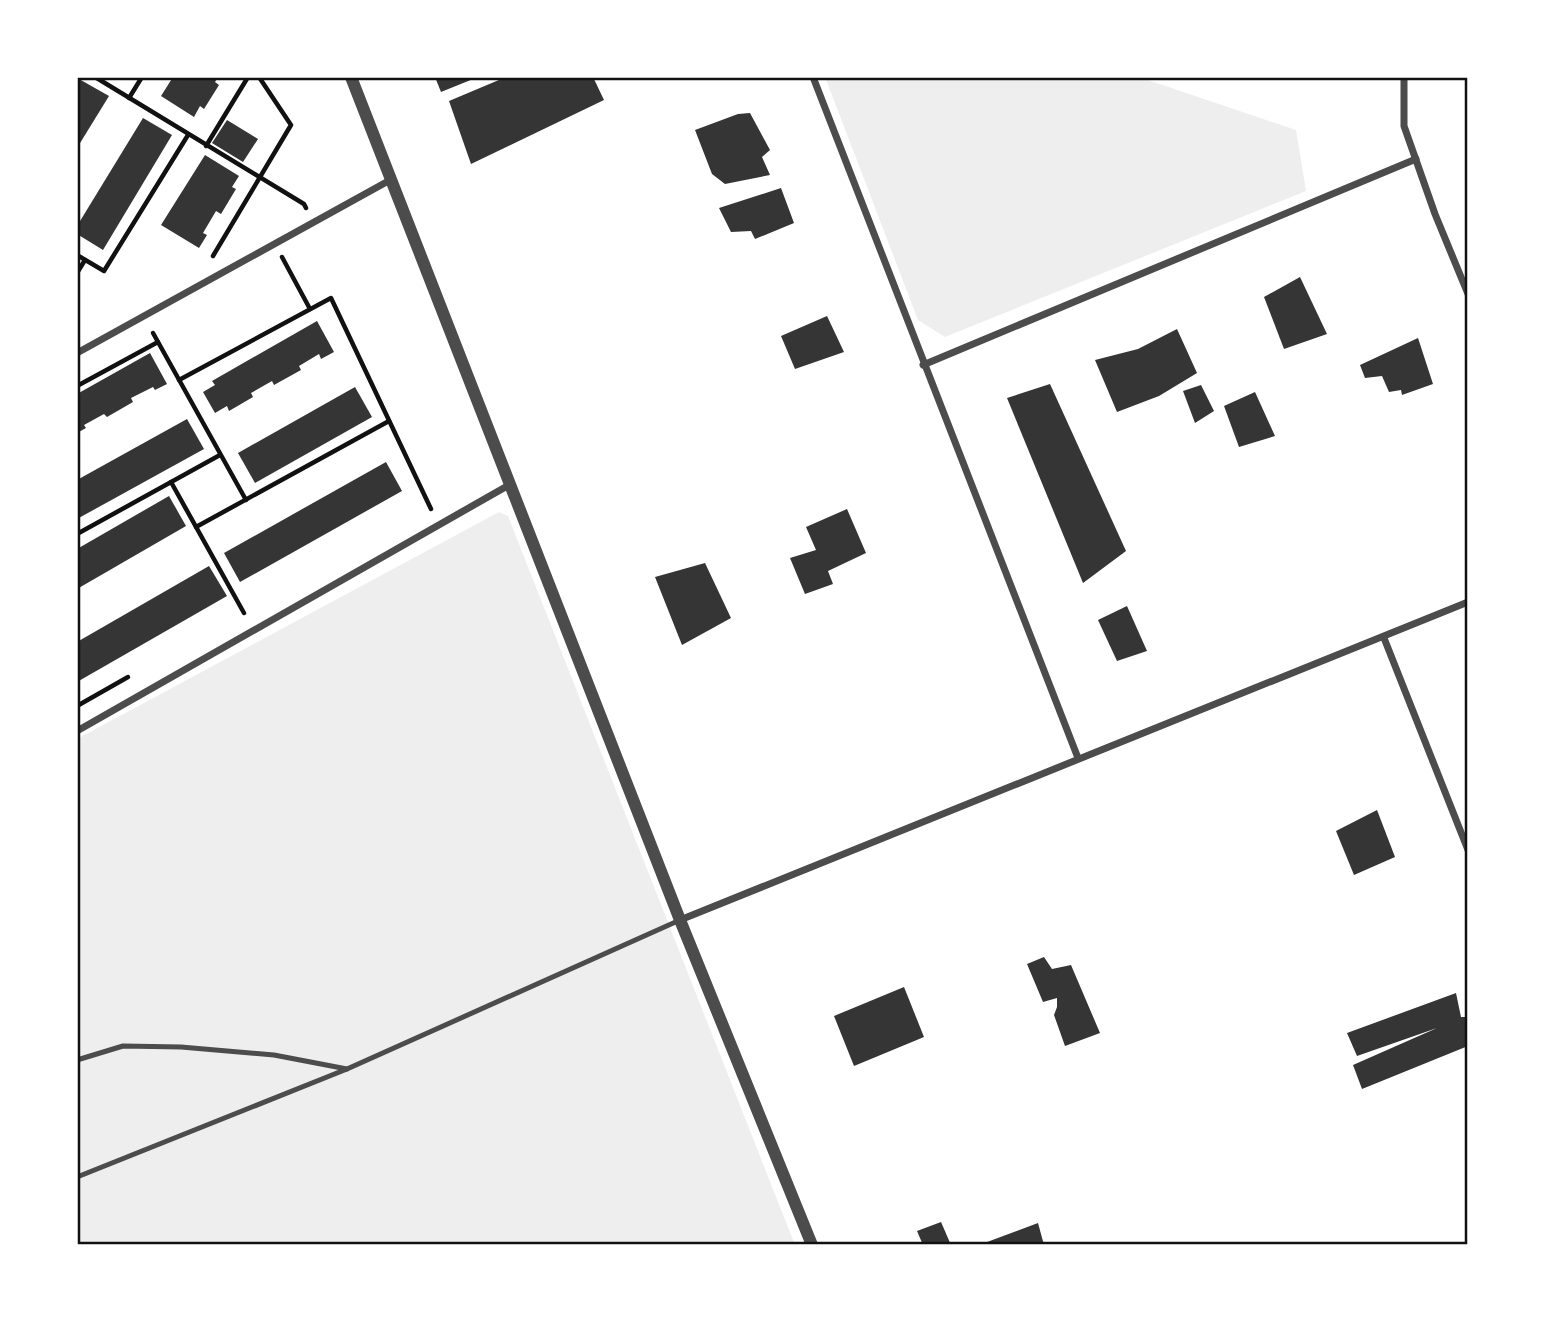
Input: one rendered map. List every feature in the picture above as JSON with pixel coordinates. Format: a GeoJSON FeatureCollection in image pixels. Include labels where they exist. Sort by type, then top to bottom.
{"type":"FeatureCollection","features":[{"type":"Feature","properties":{"kind":"street"},"geometry":{"type":"LineString","coordinates":[[351,77],[680,920],[812,1245]]}},
{"type":"Feature","properties":{"kind":"street"},"geometry":{"type":"LineString","coordinates":[[813,77],[1078,758]]}},
{"type":"Feature","properties":{"kind":"street"},"geometry":{"type":"LineString","coordinates":[[1404,77],[1404,126],[1435,214],[1468,294]]}},
{"type":"Feature","properties":{"kind":"street"},"geometry":{"type":"LineString","coordinates":[[923,365],[1416,159]]}},
{"type":"Feature","properties":{"kind":"street"},"geometry":{"type":"LineString","coordinates":[[77,353],[392,178]]}},
{"type":"Feature","properties":{"kind":"street"},"geometry":{"type":"LineString","coordinates":[[77,731],[509,485]]}},
{"type":"Feature","properties":{"kind":"street"},"geometry":{"type":"LineString","coordinates":[[680,920],[1468,602]]}},
{"type":"Feature","properties":{"kind":"street"},"geometry":{"type":"LineString","coordinates":[[1384,638],[1468,850]]}},
{"type":"Feature","properties":{"kind":"lane"},"geometry":{"type":"LineString","coordinates":[[77,1177],[347,1069],[680,920]]}},
{"type":"Feature","properties":{"kind":"lane"},"geometry":{"type":"LineString","coordinates":[[77,1060],[123,1046],[181,1046],[274,1055],[347,1069]]}},
{"type":"Feature","properties":{"kind":"path"},"geometry":{"type":"LineString","coordinates":[[95,77],[304,204],[312,222]]}},
{"type":"Feature","properties":{"kind":"path"},"geometry":{"type":"LineString","coordinates":[[129,98],[142,77]]}},
{"type":"Feature","properties":{"kind":"path"},"geometry":{"type":"LineString","coordinates":[[206,146],[248,77]]}},
{"type":"Feature","properties":{"kind":"path"},"geometry":{"type":"LineString","coordinates":[[214,278],[212,259],[291,125],[259,77]]}},
{"type":"Feature","properties":{"kind":"path"},"geometry":{"type":"LineString","coordinates":[[77,255],[104,271],[188,135]]}},
{"type":"Feature","properties":{"kind":"path"},"geometry":{"type":"LineString","coordinates":[[275,243],[310,309]]}},
{"type":"Feature","properties":{"kind":"path"},"geometry":{"type":"LineString","coordinates":[[77,273],[85,260]]}},
{"type":"Feature","properties":{"kind":"path"},"geometry":{"type":"LineString","coordinates":[[179,380],[331,298],[432,511]]}},
{"type":"Feature","properties":{"kind":"path"},"geometry":{"type":"LineString","coordinates":[[144,316],[246,500]]}},
{"type":"Feature","properties":{"kind":"path"},"geometry":{"type":"LineString","coordinates":[[77,386],[158,342]]}},
{"type":"Feature","properties":{"kind":"path"},"geometry":{"type":"LineString","coordinates":[[196,527],[389,421]]}},
{"type":"Feature","properties":{"kind":"path"},"geometry":{"type":"LineString","coordinates":[[77,534],[221,455]]}},
{"type":"Feature","properties":{"kind":"path"},"geometry":{"type":"LineString","coordinates":[[171,482],[244,613]]}},
{"type":"Feature","properties":{"kind":"path"},"geometry":{"type":"LineString","coordinates":[[232,620],[256,607]]}},
{"type":"Feature","properties":{"kind":"path"},"geometry":{"type":"LineString","coordinates":[[77,706],[137,673]]}},
{"type":"Feature","properties":{"kind":"shaded area"},"geometry":{"type":"Polygon","coordinates":[[[825,77],[1139,77],[1296,130],[1306,191],[945,337],[918,320],[825,77]]]}},
{"type":"Feature","properties":{"kind":"shaded area"},"geometry":{"type":"Polygon","coordinates":[[[499,512],[508,516],[795,1245],[77,1245],[77,739],[499,512]]]}},
{"type":"Feature","properties":{"kind":"building"},"geometry":{"type":"Polygon","coordinates":[[[173,77],[218,77],[215,82],[219,85],[204,109],[200,106],[194,117],[161,96],[173,77]]]}},
{"type":"Feature","properties":{"kind":"building"},"geometry":{"type":"Polygon","coordinates":[[[435,77],[478,77],[441,92],[435,77]]]}},
{"type":"Feature","properties":{"kind":"building"},"geometry":{"type":"Polygon","coordinates":[[[506,77],[593,77],[604,100],[471,164],[449,101],[506,77]]]}},
{"type":"Feature","properties":{"kind":"building"},"geometry":{"type":"Polygon","coordinates":[[[79,79],[109,96],[77,148],[77,82],[79,79]]]}},
{"type":"Feature","properties":{"kind":"building"},"geometry":{"type":"Polygon","coordinates":[[[750,113],[770,150],[762,157],[770,175],[725,184],[712,174],[695,130],[738,114],[750,113]]]}},
{"type":"Feature","properties":{"kind":"building"},"geometry":{"type":"Polygon","coordinates":[[[143,118],[172,135],[103,250],[77,234],[77,226],[143,118]]]}},
{"type":"Feature","properties":{"kind":"building"},"geometry":{"type":"Polygon","coordinates":[[[227,120],[258,139],[243,162],[212,143],[227,120]]]}},
{"type":"Feature","properties":{"kind":"building"},"geometry":{"type":"Polygon","coordinates":[[[205,155],[239,176],[232,187],[236,189],[221,214],[216,211],[203,233],[207,235],[199,248],[161,225],[205,155]]]}},
{"type":"Feature","properties":{"kind":"building"},"geometry":{"type":"Polygon","coordinates":[[[781,188],[794,223],[755,239],[751,231],[731,232],[719,208],[781,188]]]}},
{"type":"Feature","properties":{"kind":"building"},"geometry":{"type":"Polygon","coordinates":[[[1300,277],[1327,334],[1284,349],[1264,297],[1300,277]]]}},
{"type":"Feature","properties":{"kind":"building"},"geometry":{"type":"Polygon","coordinates":[[[827,316],[844,352],[795,369],[781,336],[827,316]]]}},
{"type":"Feature","properties":{"kind":"building"},"geometry":{"type":"Polygon","coordinates":[[[317,321],[334,352],[321,359],[319,354],[299,366],[301,370],[274,385],[272,381],[251,393],[253,397],[229,411],[227,406],[215,413],[203,392],[215,385],[212,381],[317,321]]]}},
{"type":"Feature","properties":{"kind":"building"},"geometry":{"type":"Polygon","coordinates":[[[1177,329],[1197,373],[1159,396],[1117,412],[1095,360],[1138,349],[1177,329]]]}},
{"type":"Feature","properties":{"kind":"building"},"geometry":{"type":"Polygon","coordinates":[[[1418,338],[1433,384],[1402,395],[1401,390],[1389,392],[1382,376],[1365,378],[1360,365],[1418,338]]]}},
{"type":"Feature","properties":{"kind":"building"},"geometry":{"type":"Polygon","coordinates":[[[150,353],[167,384],[155,390],[153,387],[131,398],[133,402],[107,417],[104,414],[84,425],[86,428],[77,433],[77,394],[150,353]]]}},
{"type":"Feature","properties":{"kind":"building"},"geometry":{"type":"Polygon","coordinates":[[[1050,384],[1126,551],[1083,583],[1007,398],[1050,384]]]}},
{"type":"Feature","properties":{"kind":"building"},"geometry":{"type":"Polygon","coordinates":[[[1201,385],[1214,411],[1195,423],[1183,391],[1201,385]]]}},
{"type":"Feature","properties":{"kind":"building"},"geometry":{"type":"Polygon","coordinates":[[[355,387],[372,417],[255,483],[238,453],[355,387]]]}},
{"type":"Feature","properties":{"kind":"building"},"geometry":{"type":"Polygon","coordinates":[[[1255,392],[1275,436],[1239,447],[1224,406],[1255,392]]]}},
{"type":"Feature","properties":{"kind":"building"},"geometry":{"type":"Polygon","coordinates":[[[187,419],[204,449],[77,519],[77,480],[187,419]]]}},
{"type":"Feature","properties":{"kind":"building"},"geometry":{"type":"Polygon","coordinates":[[[386,462],[402,491],[240,582],[224,553],[386,462]]]}},
{"type":"Feature","properties":{"kind":"building"},"geometry":{"type":"Polygon","coordinates":[[[169,496],[186,526],[77,589],[77,549],[169,496]]]}},
{"type":"Feature","properties":{"kind":"building"},"geometry":{"type":"Polygon","coordinates":[[[847,509],[866,553],[828,571],[833,584],[805,594],[790,558],[816,550],[806,527],[847,509]]]}},
{"type":"Feature","properties":{"kind":"building"},"geometry":{"type":"Polygon","coordinates":[[[705,563],[731,618],[682,645],[655,577],[705,563]]]}},
{"type":"Feature","properties":{"kind":"building"},"geometry":{"type":"Polygon","coordinates":[[[209,566],[227,596],[77,682],[77,642],[209,566]]]}},
{"type":"Feature","properties":{"kind":"building"},"geometry":{"type":"Polygon","coordinates":[[[1127,606],[1147,651],[1117,661],[1098,620],[1127,606]]]}},
{"type":"Feature","properties":{"kind":"building"},"geometry":{"type":"Polygon","coordinates":[[[1377,810],[1395,857],[1354,875],[1336,831],[1377,810]]]}},
{"type":"Feature","properties":{"kind":"building"},"geometry":{"type":"Polygon","coordinates":[[[1044,957],[1052,969],[1071,965],[1100,1033],[1065,1046],[1054,1015],[1057,998],[1043,1002],[1027,964],[1044,957]]]}},
{"type":"Feature","properties":{"kind":"building"},"geometry":{"type":"Polygon","coordinates":[[[904,987],[924,1037],[854,1066],[834,1016],[904,987]]]}},
{"type":"Feature","properties":{"kind":"building"},"geometry":{"type":"Polygon","coordinates":[[[1456,993],[1461,1017],[1468,1017],[1468,1046],[1362,1089],[1353,1065],[1437,1028],[1357,1056],[1347,1033],[1456,993]]]}},
{"type":"Feature","properties":{"kind":"building"},"geometry":{"type":"Polygon","coordinates":[[[941,1222],[951,1245],[923,1245],[917,1231],[941,1222]]]}},
{"type":"Feature","properties":{"kind":"building"},"geometry":{"type":"Polygon","coordinates":[[[1038,1223],[1044,1245],[979,1245],[1038,1223]]]}}]}
